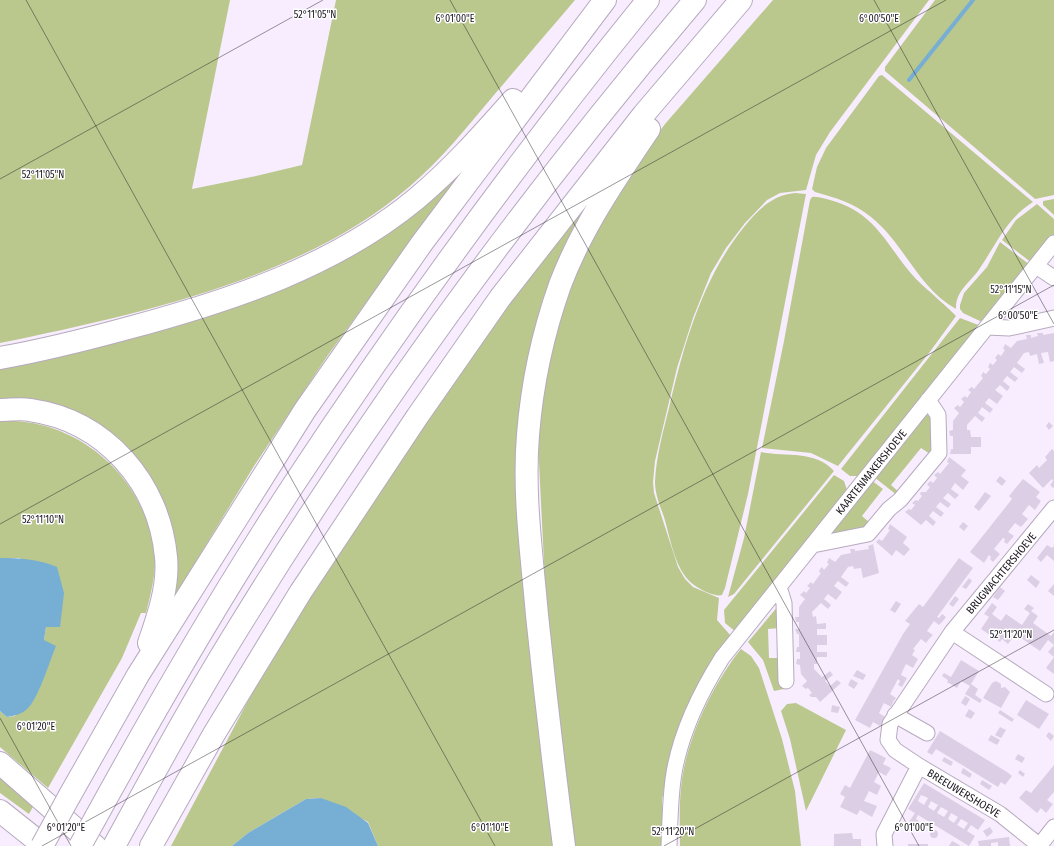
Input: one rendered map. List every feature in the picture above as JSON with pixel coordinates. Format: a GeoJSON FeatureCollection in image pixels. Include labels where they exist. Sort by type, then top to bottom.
{"type":"FeatureCollection","features":[{"type":"Feature","properties":{"kind":"highway"},"geometry":{"type":"LineString","coordinates":[[80,846],[212,614],[310,460],[406,319],[478,218],[648,0]]}},
{"type":"Feature","properties":{"kind":"highway"},"geometry":{"type":"LineString","coordinates":[[117,841],[178,730],[236,632],[334,479],[395,388],[543,188],[695,0]]}},
{"type":"Feature","properties":{"kind":"highway"},"geometry":{"type":"LineString","coordinates":[[151,846],[210,741],[300,593],[417,417],[505,292],[644,114],[742,0]]}},
{"type":"Feature","properties":{"kind":"highway"},"geometry":{"type":"LineString","coordinates":[[564,846],[545,694],[530,533],[527,437],[532,394],[538,361],[547,325],[561,285],[600,204],[664,108],[705,54],[742,0]]}},
{"type":"Feature","properties":{"kind":"highway"},"geometry":{"type":"LineString","coordinates":[[0,358],[79,341],[178,314],[286,276],[333,254],[377,227],[415,200],[451,168],[480,139],[547,60],[604,1]]}},
{"type":"Feature","properties":{"kind":"highway"},"geometry":{"type":"LineString","coordinates":[[0,811],[43,846],[138,675],[255,488],[364,324],[426,237],[604,1]]}},
{"type":"Feature","properties":{"kind":"highway"},"geometry":{"type":"LineString","coordinates":[[0,410],[29,409],[53,414],[96,435],[119,455],[136,475],[149,494],[162,534],[166,559],[163,593],[138,675]]}},
{"type":"Feature","properties":{"kind":"highway"},"geometry":{"type":"LineString","coordinates":[[0,763],[95,846]]}},
{"type":"Feature","properties":{"kind":"street","name":"KAARTENMAKERSHOEVE"},"geometry":{"type":"LineString","coordinates":[[669,846],[674,774],[687,727],[709,679],[722,658],[1054,243]]}},
{"type":"Feature","properties":{"kind":"street"},"geometry":{"type":"LineString","coordinates":[[1036,266],[1054,278]]}},
{"type":"Feature","properties":{"kind":"street"},"geometry":{"type":"LineString","coordinates":[[987,327],[1009,328],[1054,318]]}},
{"type":"Feature","properties":{"kind":"street"},"geometry":{"type":"LineString","coordinates":[[813,545],[868,534],[889,509],[900,500],[939,453],[938,415],[928,400]]}},
{"type":"Feature","properties":{"kind":"street","name":"BRUGWACHTERSHOEVE"},"geometry":{"type":"LineString","coordinates":[[919,766],[900,755],[888,740],[890,724],[952,632],[1052,513]]}},
{"type":"Feature","properties":{"kind":"street"},"geometry":{"type":"LineString","coordinates":[[779,587],[784,603],[786,681]]}},
{"type":"Feature","properties":{"kind":"street"},"geometry":{"type":"LineString","coordinates":[[952,632],[1046,694]]}},
{"type":"Feature","properties":{"kind":"street"},"geometry":{"type":"LineString","coordinates":[[895,715],[927,734]]}},
{"type":"Feature","properties":{"kind":"street","name":"BREEUWERSHOEVE"},"geometry":{"type":"LineString","coordinates":[[885,846],[884,834],[919,766],[1000,814],[1040,845]]}},
{"type":"Feature","properties":{"kind":"street"},"geometry":{"type":"LineString","coordinates":[[1040,845],[1054,828]]}},
{"type":"Feature","properties":{"kind":"green space"},"geometry":{"type":"Polygon","coordinates":[[[0,0],[230,0],[192,189],[302,165],[336,0],[575,0],[443,154],[421,177],[367,219],[319,246],[269,269],[215,289],[161,306],[106,320],[0,343],[0,0]]]}},
{"type":"Feature","properties":{"kind":"green space"},"geometry":{"type":"Polygon","coordinates":[[[773,0],[929,0],[830,132],[816,155],[806,190],[780,193],[767,200],[745,223],[726,248],[711,273],[693,318],[677,368],[655,461],[653,482],[654,493],[678,567],[685,579],[693,587],[719,598],[717,620],[731,636],[666,777],[662,800],[662,846],[575,846],[564,772],[547,622],[538,443],[543,386],[560,315],[586,250],[633,167],[665,124],[773,0]]]}},
{"type":"Feature","properties":{"kind":"green space"},"geometry":{"type":"Polygon","coordinates":[[[935,0],[1054,0],[1054,195],[1035,199],[885,71],[885,67],[935,0]]]}},
{"type":"Feature","properties":{"kind":"green space"},"geometry":{"type":"Polygon","coordinates":[[[882,75],[1033,202],[1024,208],[1009,223],[980,268],[964,287],[958,297],[956,309],[931,289],[921,278],[893,239],[865,212],[837,199],[815,192],[812,189],[817,167],[826,148],[879,76],[882,75]]]}},
{"type":"Feature","properties":{"kind":"green space"},"geometry":{"type":"Polygon","coordinates":[[[498,122],[328,355],[254,466],[167,609],[169,601],[134,460],[0,404],[0,359],[310,268],[498,122]]]}},
{"type":"Feature","properties":{"kind":"green space"},"geometry":{"type":"Polygon","coordinates":[[[787,194],[806,194],[748,494],[725,588],[722,595],[716,595],[697,587],[690,581],[684,574],[675,556],[656,491],[655,482],[658,454],[688,336],[696,313],[717,268],[729,247],[760,209],[772,200],[787,194]]]}},
{"type":"Feature","properties":{"kind":"green space"},"geometry":{"type":"Polygon","coordinates":[[[812,197],[830,200],[860,213],[880,233],[916,279],[956,316],[929,353],[838,466],[811,453],[762,448],[784,341],[810,200],[812,197]]]}},
{"type":"Feature","properties":{"kind":"green space"},"geometry":{"type":"Polygon","coordinates":[[[1054,199],[1054,215],[1043,205],[1043,201],[1054,199]]]}},
{"type":"Feature","properties":{"kind":"green space"},"geometry":{"type":"Polygon","coordinates":[[[586,200],[593,205],[528,400],[559,846],[378,846],[368,822],[321,798],[306,799],[248,833],[232,846],[171,846],[266,667],[386,477],[528,277],[586,200]]]}},
{"type":"Feature","properties":{"kind":"green space"},"geometry":{"type":"Polygon","coordinates":[[[1037,204],[1054,219],[1054,235],[1032,263],[1002,240],[1016,220],[1037,204]]]}},
{"type":"Feature","properties":{"kind":"green space"},"geometry":{"type":"Polygon","coordinates":[[[1000,242],[1030,265],[984,323],[963,313],[960,309],[960,305],[964,293],[987,267],[1000,242]]]}},
{"type":"Feature","properties":{"kind":"green space"},"geometry":{"type":"Polygon","coordinates":[[[960,318],[981,326],[861,476],[850,476],[841,469],[960,318]]]}},
{"type":"Feature","properties":{"kind":"green space"},"geometry":{"type":"Polygon","coordinates":[[[925,413],[932,418],[934,451],[930,454],[921,448],[891,485],[900,493],[898,496],[874,477],[925,413]]]}},
{"type":"Feature","properties":{"kind":"green space"},"geometry":{"type":"Polygon","coordinates":[[[0,421],[29,423],[57,430],[83,442],[106,460],[125,481],[140,505],[150,533],[155,562],[151,594],[146,613],[141,613],[122,658],[48,788],[0,747],[0,711],[7,717],[15,716],[44,640],[46,627],[20,558],[0,558],[0,421]]]}},
{"type":"Feature","properties":{"kind":"green space"},"geometry":{"type":"Polygon","coordinates":[[[761,452],[809,457],[827,464],[834,471],[734,594],[728,597],[744,538],[761,452]]]}},
{"type":"Feature","properties":{"kind":"green space"},"geometry":{"type":"Polygon","coordinates":[[[834,475],[844,481],[847,490],[736,632],[725,623],[724,610],[834,475]]]}},
{"type":"Feature","properties":{"kind":"green space"},"geometry":{"type":"Polygon","coordinates":[[[871,480],[883,489],[862,516],[870,523],[866,529],[833,535],[829,532],[871,480]]]}},
{"type":"Feature","properties":{"kind":"green space"},"geometry":{"type":"Polygon","coordinates":[[[779,605],[780,628],[768,629],[769,658],[780,658],[784,689],[774,691],[763,660],[748,642],[779,605]]]}},
{"type":"Feature","properties":{"kind":"green space"},"geometry":{"type":"Polygon","coordinates":[[[741,649],[751,656],[759,668],[782,739],[795,791],[801,846],[680,846],[680,795],[688,752],[694,733],[710,697],[730,663],[741,649]]]}},
{"type":"Feature","properties":{"kind":"green space"},"geometry":{"type":"Polygon","coordinates":[[[796,703],[846,730],[806,811],[790,739],[781,711],[787,704],[796,703]]]}},
{"type":"Feature","properties":{"kind":"green space"},"geometry":{"type":"Polygon","coordinates":[[[0,768],[35,803],[29,814],[0,793],[0,768]]]}},
{"type":"Feature","properties":{"kind":"water"},"geometry":{"type":"Polygon","coordinates":[[[0,558],[15,558],[43,562],[57,567],[64,593],[60,627],[46,627],[44,640],[56,646],[39,689],[27,709],[18,714],[7,717],[0,711],[0,558]]]}},
{"type":"Feature","properties":{"kind":"water"},"geometry":{"type":"Polygon","coordinates":[[[321,798],[346,807],[368,823],[378,846],[232,846],[248,833],[306,799],[321,798]]]}},
{"type":"Feature","properties":{"kind":"building"},"geometry":{"type":"Polygon","coordinates":[[[1037,333],[1043,333],[1043,335],[1054,333],[1054,361],[1050,362],[1048,352],[1041,353],[1044,363],[1039,364],[1037,354],[1030,356],[1029,352],[1024,353],[1017,363],[1025,369],[1022,373],[1014,367],[1010,372],[1018,378],[1015,382],[1007,376],[1003,381],[1010,387],[1007,391],[1000,385],[995,390],[1003,396],[997,404],[989,398],[985,403],[993,409],[990,413],[982,407],[978,413],[985,418],[982,422],[975,416],[967,425],[967,430],[970,430],[971,437],[981,437],[981,447],[971,447],[971,454],[950,454],[951,449],[953,449],[953,436],[950,436],[949,431],[953,430],[953,421],[959,413],[954,408],[958,405],[960,407],[964,402],[961,399],[965,396],[967,398],[971,392],[968,390],[972,387],[974,389],[983,378],[981,376],[983,372],[986,374],[990,369],[988,367],[990,363],[993,365],[997,360],[995,358],[998,354],[1001,356],[1005,350],[1003,349],[1005,344],[1011,348],[1017,341],[1027,339],[1026,335],[1031,335],[1031,338],[1038,336],[1037,333]]]}},
{"type":"Feature","properties":{"kind":"building"},"geometry":{"type":"Polygon","coordinates":[[[1049,422],[1053,426],[1049,430],[1046,426],[1049,422]]]}},
{"type":"Feature","properties":{"kind":"building"},"geometry":{"type":"Polygon","coordinates":[[[1052,449],[1054,451],[1054,487],[1053,488],[1050,485],[1053,481],[1052,479],[1043,488],[1029,473],[1037,465],[1039,468],[1047,460],[1045,457],[1052,449]]]}},
{"type":"Feature","properties":{"kind":"building"},"geometry":{"type":"Polygon","coordinates":[[[949,457],[966,470],[961,476],[969,482],[963,490],[955,483],[951,489],[959,495],[955,499],[948,493],[943,498],[951,504],[948,508],[940,502],[936,507],[944,513],[941,517],[933,511],[929,516],[936,522],[933,526],[926,520],[921,525],[905,512],[909,509],[911,510],[915,505],[912,503],[916,500],[918,501],[922,496],[920,494],[921,492],[926,492],[930,487],[927,485],[928,483],[931,481],[933,483],[937,478],[934,475],[938,472],[940,474],[949,463],[947,462],[949,457]]]}},
{"type":"Feature","properties":{"kind":"building"},"geometry":{"type":"Polygon","coordinates":[[[1000,476],[1006,481],[1002,486],[996,481],[1000,476]]]}},
{"type":"Feature","properties":{"kind":"building"},"geometry":{"type":"Polygon","coordinates":[[[1023,479],[1040,492],[1036,497],[1041,501],[1035,510],[1029,505],[1022,514],[1028,519],[1021,527],[1015,523],[1008,532],[1014,536],[1007,544],[1004,542],[1005,539],[1003,538],[994,549],[1000,554],[993,562],[989,555],[984,563],[970,552],[1012,499],[1009,496],[1023,479]]]}},
{"type":"Feature","properties":{"kind":"building"},"geometry":{"type":"Polygon","coordinates":[[[985,492],[991,496],[979,511],[974,507],[985,492]]]}},
{"type":"Feature","properties":{"kind":"building"},"geometry":{"type":"Polygon","coordinates":[[[963,522],[968,526],[964,531],[959,527],[963,522]]]}},
{"type":"Feature","properties":{"kind":"building"},"geometry":{"type":"Polygon","coordinates":[[[890,524],[907,537],[903,543],[910,549],[904,556],[896,550],[892,556],[876,542],[879,539],[882,541],[890,530],[888,529],[890,524]]]}},
{"type":"Feature","properties":{"kind":"building"},"geometry":{"type":"Polygon","coordinates":[[[873,544],[879,573],[863,578],[861,568],[854,569],[853,566],[848,567],[841,577],[849,583],[846,587],[838,581],[834,586],[842,592],[836,600],[828,594],[824,599],[831,605],[828,609],[821,603],[812,612],[813,617],[816,616],[817,624],[826,623],[826,629],[817,629],[817,635],[827,635],[827,645],[817,645],[817,652],[827,652],[827,657],[817,657],[817,664],[814,664],[814,669],[822,677],[830,671],[833,675],[825,681],[830,686],[837,680],[841,683],[820,702],[816,697],[811,697],[809,695],[812,693],[808,688],[806,689],[802,686],[807,681],[801,674],[800,665],[796,664],[797,659],[800,659],[800,652],[796,652],[797,647],[799,647],[799,634],[797,634],[795,629],[799,629],[799,622],[796,622],[795,617],[799,617],[799,607],[805,599],[800,595],[804,591],[806,593],[810,588],[807,586],[811,582],[813,584],[821,573],[819,572],[820,569],[822,567],[824,570],[829,564],[827,563],[829,558],[835,562],[841,555],[851,553],[850,549],[855,549],[855,551],[869,549],[868,546],[873,544]]]}},
{"type":"Feature","properties":{"kind":"building"},"geometry":{"type":"Polygon","coordinates":[[[1047,545],[1052,548],[1054,546],[1054,561],[1047,555],[1041,562],[1037,558],[1047,545]]]}},
{"type":"Feature","properties":{"kind":"building"},"geometry":{"type":"Polygon","coordinates":[[[959,558],[973,568],[937,617],[939,618],[942,614],[946,617],[939,625],[934,621],[927,631],[933,635],[926,643],[921,639],[913,649],[915,650],[912,655],[918,659],[913,668],[906,664],[901,675],[907,678],[902,687],[898,685],[900,681],[898,679],[890,694],[896,698],[891,707],[884,703],[879,713],[885,717],[880,726],[873,722],[870,728],[855,720],[910,624],[905,621],[919,604],[923,607],[959,558]]]}},
{"type":"Feature","properties":{"kind":"building"},"geometry":{"type":"Polygon","coordinates":[[[1031,575],[1040,582],[1036,588],[1027,580],[1031,575]]]}},
{"type":"Feature","properties":{"kind":"building"},"geometry":{"type":"Polygon","coordinates":[[[969,578],[972,581],[966,589],[962,587],[969,578]]]}},
{"type":"Feature","properties":{"kind":"building"},"geometry":{"type":"Polygon","coordinates":[[[1054,584],[1054,596],[1048,591],[1054,584]]]}},
{"type":"Feature","properties":{"kind":"building"},"geometry":{"type":"Polygon","coordinates":[[[1000,587],[1005,591],[998,600],[993,597],[1000,587]]]}},
{"type":"Feature","properties":{"kind":"building"},"geometry":{"type":"Polygon","coordinates":[[[955,596],[959,599],[953,607],[949,604],[955,596]]]}},
{"type":"Feature","properties":{"kind":"building"},"geometry":{"type":"Polygon","coordinates":[[[896,601],[901,604],[895,613],[890,610],[896,601]]]}},
{"type":"Feature","properties":{"kind":"building"},"geometry":{"type":"Polygon","coordinates":[[[992,603],[997,607],[992,614],[1001,621],[1006,614],[1022,625],[1030,613],[1024,609],[1028,604],[1034,608],[1031,611],[1038,616],[1033,623],[1051,636],[1054,632],[1054,645],[1048,640],[1040,651],[1021,638],[1023,635],[1018,631],[1008,644],[1002,639],[1000,642],[981,629],[989,617],[984,614],[992,603]]]}},
{"type":"Feature","properties":{"kind":"building"},"geometry":{"type":"Polygon","coordinates":[[[1054,645],[1054,657],[1048,652],[1054,645]]]}},
{"type":"Feature","properties":{"kind":"building"},"geometry":{"type":"Polygon","coordinates":[[[1054,657],[1054,674],[1046,668],[1054,657]]]}},
{"type":"Feature","properties":{"kind":"building"},"geometry":{"type":"Polygon","coordinates":[[[961,660],[979,671],[971,684],[978,689],[975,695],[982,700],[980,703],[965,694],[970,686],[961,681],[957,688],[947,682],[948,680],[942,676],[944,673],[951,677],[961,660]]]}},
{"type":"Feature","properties":{"kind":"building"},"geometry":{"type":"Polygon","coordinates":[[[857,670],[866,675],[863,680],[853,676],[857,670]]]}},
{"type":"Feature","properties":{"kind":"building"},"geometry":{"type":"Polygon","coordinates":[[[851,679],[858,683],[854,689],[848,685],[851,679]]]}},
{"type":"Feature","properties":{"kind":"building"},"geometry":{"type":"Polygon","coordinates":[[[996,681],[1001,684],[1001,688],[1005,687],[1010,692],[1001,708],[983,698],[992,683],[996,681]]]}},
{"type":"Feature","properties":{"kind":"building"},"geometry":{"type":"Polygon","coordinates":[[[965,696],[970,699],[966,706],[961,703],[965,696]]]}},
{"type":"Feature","properties":{"kind":"building"},"geometry":{"type":"Polygon","coordinates":[[[1026,700],[1049,714],[1039,729],[1017,715],[1026,700]]]}},
{"type":"Feature","properties":{"kind":"building"},"geometry":{"type":"Polygon","coordinates":[[[832,705],[840,707],[838,713],[831,712],[832,705]]]}},
{"type":"Feature","properties":{"kind":"building"},"geometry":{"type":"Polygon","coordinates":[[[969,709],[975,713],[971,719],[965,716],[969,709]]]}},
{"type":"Feature","properties":{"kind":"building"},"geometry":{"type":"Polygon","coordinates":[[[1000,710],[1014,719],[1012,722],[998,713],[1000,710]]]}},
{"type":"Feature","properties":{"kind":"building"},"geometry":{"type":"Polygon","coordinates":[[[1000,727],[1006,730],[1001,738],[995,735],[1000,727]]]}},
{"type":"Feature","properties":{"kind":"building"},"geometry":{"type":"Polygon","coordinates":[[[940,731],[1012,776],[1005,785],[1001,782],[998,787],[936,749],[932,755],[927,752],[940,731]]]}},
{"type":"Feature","properties":{"kind":"building"},"geometry":{"type":"Polygon","coordinates":[[[1049,732],[1054,736],[1051,741],[1046,736],[1049,732]]]}},
{"type":"Feature","properties":{"kind":"building"},"geometry":{"type":"Polygon","coordinates":[[[991,735],[1000,740],[997,745],[988,740],[991,735]]]}},
{"type":"Feature","properties":{"kind":"building"},"geometry":{"type":"Polygon","coordinates":[[[870,750],[886,758],[883,764],[891,768],[886,776],[879,772],[874,782],[881,786],[877,795],[869,791],[864,801],[877,806],[872,817],[860,810],[857,815],[840,807],[845,797],[840,794],[845,785],[850,788],[870,750]]]}},
{"type":"Feature","properties":{"kind":"building"},"geometry":{"type":"Polygon","coordinates":[[[1018,754],[1025,758],[1022,763],[1015,759],[1018,754]]]}},
{"type":"Feature","properties":{"kind":"building"},"geometry":{"type":"Polygon","coordinates":[[[944,757],[953,762],[951,766],[942,761],[944,757]]]}},
{"type":"Feature","properties":{"kind":"building"},"geometry":{"type":"Polygon","coordinates":[[[1054,765],[1054,792],[1047,800],[1053,804],[1046,813],[1041,808],[1037,813],[1019,798],[1026,790],[1031,793],[1054,765]]]}},
{"type":"Feature","properties":{"kind":"building"},"geometry":{"type":"Polygon","coordinates":[[[963,768],[972,774],[970,778],[961,773],[963,768]]]}},
{"type":"Feature","properties":{"kind":"building"},"geometry":{"type":"Polygon","coordinates":[[[1020,770],[1025,774],[1023,777],[1018,773],[1020,770]]]}},
{"type":"Feature","properties":{"kind":"building"},"geometry":{"type":"Polygon","coordinates":[[[982,780],[992,786],[989,790],[980,784],[982,780]]]}},
{"type":"Feature","properties":{"kind":"building"},"geometry":{"type":"Polygon","coordinates":[[[924,783],[985,820],[978,830],[971,825],[967,831],[975,836],[969,846],[918,815],[916,819],[919,821],[916,826],[909,822],[915,813],[908,809],[924,783]],[[921,795],[918,801],[924,805],[928,798],[921,795]],[[931,801],[928,807],[934,811],[938,805],[931,801]],[[941,807],[937,813],[944,817],[948,811],[941,807]],[[951,813],[948,819],[954,823],[958,817],[951,813]],[[961,819],[957,825],[964,829],[968,823],[961,819]]]}},
{"type":"Feature","properties":{"kind":"building"},"geometry":{"type":"Polygon","coordinates":[[[990,827],[993,832],[987,837],[983,831],[990,827]]]}},
{"type":"Feature","properties":{"kind":"building"},"geometry":{"type":"Polygon","coordinates":[[[932,830],[936,830],[938,834],[936,838],[932,838],[930,836],[930,832],[932,830]]]}},
{"type":"Feature","properties":{"kind":"building"},"geometry":{"type":"Polygon","coordinates":[[[852,833],[853,839],[861,839],[861,846],[834,846],[834,834],[852,833]]]}},
{"type":"Feature","properties":{"kind":"building"},"geometry":{"type":"Polygon","coordinates":[[[1009,837],[1010,846],[998,846],[998,842],[991,843],[991,846],[979,846],[978,841],[1009,837]]]}},
{"type":"Feature","properties":{"kind":"building"},"geometry":{"type":"Polygon","coordinates":[[[952,841],[956,843],[961,846],[949,846],[952,841]]]}},
{"type":"Feature","properties":{"kind":"building"},"geometry":{"type":"Polygon","coordinates":[[[908,844],[928,844],[928,846],[908,846],[908,844]]]}},
{"type":"Feature","properties":{"kind":"waterway"},"geometry":{"type":"LineString","coordinates":[[909,80],[973,0]]}}]}
